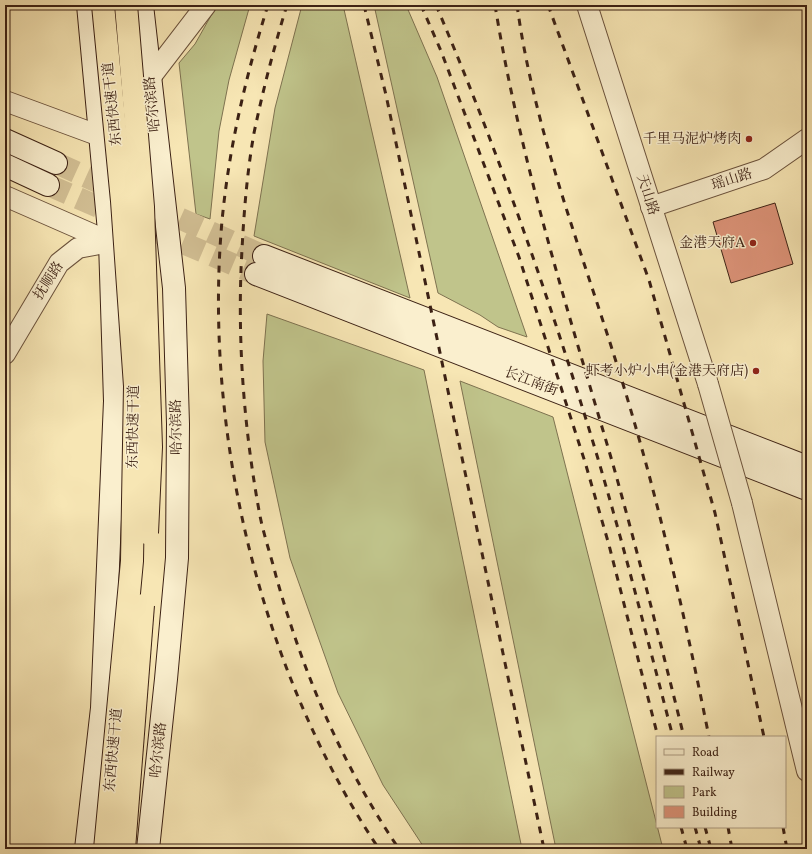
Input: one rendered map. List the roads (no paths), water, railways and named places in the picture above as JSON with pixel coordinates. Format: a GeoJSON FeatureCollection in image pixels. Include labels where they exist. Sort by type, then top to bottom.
{"type":"FeatureCollection","features":[{"type":"Feature","properties":{"kind":"highway","name":"东西快速干道"},"geometry":{"type":"LineString","coordinates":[[103,5],[122,201],[135,386],[132,562],[105,849]]}},
{"type":"Feature","properties":{"kind":"highway","name":"东西快速干道"},"geometry":{"type":"LineString","coordinates":[[124,849],[144,581],[151,447],[142,207],[126,5]]}},
{"type":"Feature","properties":{"kind":"main road"},"geometry":{"type":"LineString","coordinates":[[86,849],[102,708],[110,552],[115,401],[110,242],[88,5]]}},
{"type":"Feature","properties":{"kind":"main road","name":"哈尔滨路"},"geometry":{"type":"LineString","coordinates":[[142,5],[174,288],[178,424],[177,558],[148,849]]}},
{"type":"Feature","properties":{"kind":"main road"},"geometry":{"type":"LineString","coordinates":[[5,140],[56,163]]}},
{"type":"Feature","properties":{"kind":"main road"},"geometry":{"type":"LineString","coordinates":[[5,165],[48,185]]}},
{"type":"Feature","properties":{"kind":"main road","name":"长江南街"},"geometry":{"type":"LineString","coordinates":[[807,467],[260,265],[807,489]]}},
{"type":"Feature","properties":{"kind":"street"},"geometry":{"type":"LineString","coordinates":[[150,78],[206,5]]}},
{"type":"Feature","properties":{"kind":"street","name":"天山路"},"geometry":{"type":"LineString","coordinates":[[587,5],[708,384],[742,503],[807,771]]}},
{"type":"Feature","properties":{"kind":"street"},"geometry":{"type":"LineString","coordinates":[[5,101],[100,136]]}},
{"type":"Feature","properties":{"kind":"street","name":"瑶山路"},"geometry":{"type":"LineString","coordinates":[[651,207],[764,169],[807,139]]}},
{"type":"Feature","properties":{"kind":"street"},"geometry":{"type":"LineString","coordinates":[[5,196],[110,242]]}},
{"type":"Feature","properties":{"kind":"street","name":"抚顺路"},"geometry":{"type":"LineString","coordinates":[[5,327],[41,266],[53,250],[71,239],[110,242]]}},
{"type":"Feature","properties":{"kind":"street","name":"抚顺路"},"geometry":{"type":"LineString","coordinates":[[5,354],[59,262],[78,248],[110,242]]}},
{"type":"Feature","properties":{"kind":"tunnel"},"geometry":{"type":"LineString","coordinates":[[56,163],[120,192]]}},
{"type":"Feature","properties":{"kind":"tunnel"},"geometry":{"type":"LineString","coordinates":[[48,185],[122,217]]}},
{"type":"Feature","properties":{"kind":"tunnel"},"geometry":{"type":"LineString","coordinates":[[150,205],[264,256]]}},
{"type":"Feature","properties":{"kind":"tunnel"},"geometry":{"type":"LineString","coordinates":[[152,230],[256,274]]}},
{"type":"Feature","properties":{"kind":"railway"},"geometry":{"type":"LineString","coordinates":[[268,5],[239,112],[229,166],[222,221],[218,301],[222,383],[232,466],[249,548],[272,629],[302,706],[338,780],[379,849]]}},
{"type":"Feature","properties":{"kind":"railway"},"geometry":{"type":"LineString","coordinates":[[287,5],[269,69],[254,133],[245,202],[240,301],[244,394],[250,455],[260,516],[287,612],[312,683],[342,751],[378,817],[399,849]]}},
{"type":"Feature","properties":{"kind":"railway"},"geometry":{"type":"LineString","coordinates":[[364,5],[386,95],[544,849]]}},
{"type":"Feature","properties":{"kind":"railway"},"geometry":{"type":"LineString","coordinates":[[421,5],[441,51],[519,257],[585,462],[609,545],[658,736]]}},
{"type":"Feature","properties":{"kind":"railway"},"geometry":{"type":"LineString","coordinates":[[436,5],[497,157],[569,364],[620,536],[673,736]]}},
{"type":"Feature","properties":{"kind":"railway"},"geometry":{"type":"LineString","coordinates":[[495,5],[505,63],[531,178],[562,292],[622,496],[684,736]]}},
{"type":"Feature","properties":{"kind":"railway"},"geometry":{"type":"LineString","coordinates":[[517,5],[525,51],[547,143],[574,234],[632,413],[645,459],[690,644],[709,736]]}},
{"type":"Feature","properties":{"kind":"railway"},"geometry":{"type":"LineString","coordinates":[[548,5],[649,280],[715,513],[764,736]]}},
{"type":"Feature","properties":{"kind":"railway"},"geometry":{"type":"LineString","coordinates":[[681,828],[687,849]]}},
{"type":"Feature","properties":{"kind":"railway"},"geometry":{"type":"LineString","coordinates":[[695,828],[701,849]]}},
{"type":"Feature","properties":{"kind":"railway"},"geometry":{"type":"LineString","coordinates":[[705,828],[711,849]]}},
{"type":"Feature","properties":{"kind":"railway"},"geometry":{"type":"LineString","coordinates":[[728,828],[732,849]]}},
{"type":"Feature","properties":{"kind":"railway"},"geometry":{"type":"LineString","coordinates":[[783,828],[787,849]]}},
{"type":"Feature","properties":{"kind":"place","name":"千里马泥炉烤肉"},"geometry":{"type":"Point","coordinates":[749,139]}},
{"type":"Feature","properties":{"kind":"place","name":"金港天府A"},"geometry":{"type":"Point","coordinates":[753,243]}},
{"type":"Feature","properties":{"kind":"place","name":"虾考小炉小串(金港天府店)"},"geometry":{"type":"Point","coordinates":[756,371]}}]}
